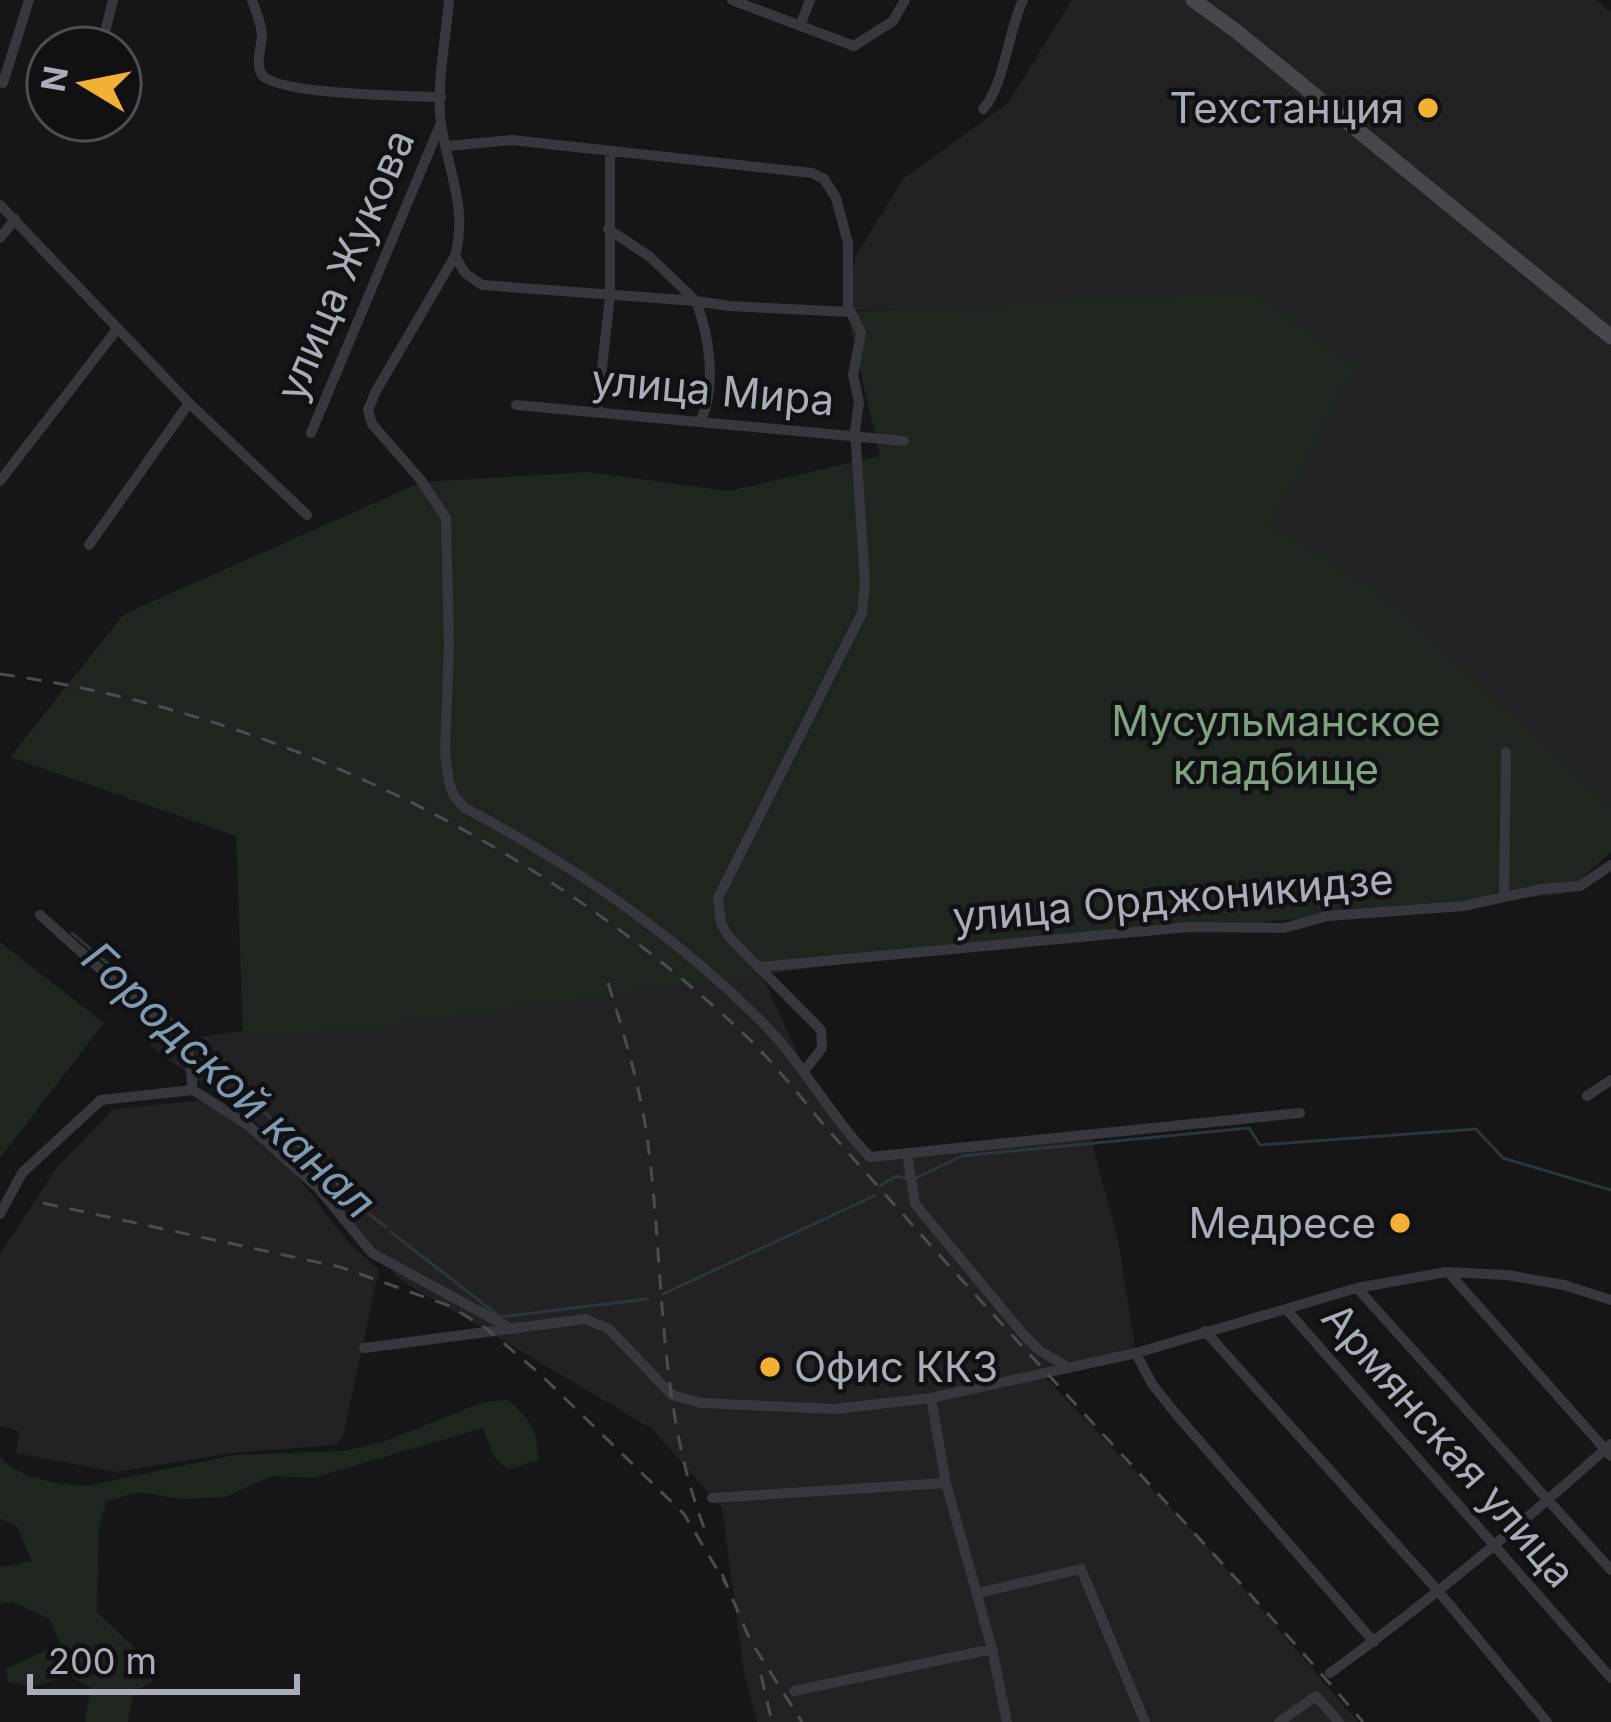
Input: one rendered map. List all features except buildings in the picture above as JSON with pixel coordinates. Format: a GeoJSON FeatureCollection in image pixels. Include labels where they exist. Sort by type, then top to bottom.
{"type":"FeatureCollection","features":[{"type":"Feature","properties":{"kind":"street"},"geometry":{"type":"LineString","coordinates":[[3,83],[29,0]]}},
{"type":"Feature","properties":{"kind":"street"},"geometry":{"type":"LineString","coordinates":[[252,0],[261,28],[259,68],[267,79],[355,94],[442,97]]}},
{"type":"Feature","properties":{"kind":"street","name":"улица Жукова"},"geometry":{"type":"LineString","coordinates":[[449,0],[441,123],[461,211],[455,256],[368,410],[372,424],[440,506],[448,530],[445,753],[454,796],[465,808],[608,895],[726,990],[805,1070]]}},
{"type":"Feature","properties":{"kind":"street"},"geometry":{"type":"LineString","coordinates":[[732,0],[755,4],[854,46],[893,21],[905,0]]}},
{"type":"Feature","properties":{"kind":"street"},"geometry":{"type":"LineString","coordinates":[[800,26],[810,0]]}},
{"type":"Feature","properties":{"kind":"street"},"geometry":{"type":"LineString","coordinates":[[983,109],[993,94],[1023,0]]}},
{"type":"Feature","properties":{"kind":"street"},"geometry":{"type":"LineString","coordinates":[[1193,0],[1611,338]]}},
{"type":"Feature","properties":{"kind":"street"},"geometry":{"type":"LineString","coordinates":[[1211,0],[1236,31]]}},
{"type":"Feature","properties":{"kind":"street","name":"улица Жукова"},"geometry":{"type":"LineString","coordinates":[[311,433],[441,123]]}},
{"type":"Feature","properties":{"kind":"street"},"geometry":{"type":"LineString","coordinates":[[447,146],[512,140],[812,173],[832,188],[848,244],[850,312],[861,333],[853,365],[859,402],[862,614],[718,898],[728,936],[821,1030],[822,1048],[805,1070],[842,1128],[870,1157],[1300,1113]]}},
{"type":"Feature","properties":{"kind":"street"},"geometry":{"type":"LineString","coordinates":[[597,413],[610,296],[610,151]]}},
{"type":"Feature","properties":{"kind":"street"},"geometry":{"type":"LineString","coordinates":[[0,205],[189,404],[307,515]]}},
{"type":"Feature","properties":{"kind":"street"},"geometry":{"type":"LineString","coordinates":[[0,238],[15,219]]}},
{"type":"Feature","properties":{"kind":"street"},"geometry":{"type":"LineString","coordinates":[[608,229],[650,257],[696,301],[706,328],[709,386],[701,420]]}},
{"type":"Feature","properties":{"kind":"street"},"geometry":{"type":"LineString","coordinates":[[455,256],[465,273],[482,286],[850,312]]}},
{"type":"Feature","properties":{"kind":"street"},"geometry":{"type":"LineString","coordinates":[[706,328],[714,315],[729,306]]}},
{"type":"Feature","properties":{"kind":"street"},"geometry":{"type":"LineString","coordinates":[[0,481],[118,328]]}},
{"type":"Feature","properties":{"kind":"street"},"geometry":{"type":"LineString","coordinates":[[89,545],[189,404]]}},
{"type":"Feature","properties":{"kind":"street","name":"улица Мира"},"geometry":{"type":"LineString","coordinates":[[516,404],[904,440]]}},
{"type":"Feature","properties":{"kind":"street"},"geometry":{"type":"LineString","coordinates":[[1504,897],[1506,752]]}},
{"type":"Feature","properties":{"kind":"street","name":"улица Орджоникидзе"},"geometry":{"type":"LineString","coordinates":[[759,967],[1189,927],[1284,928],[1328,916],[1463,906],[1580,886],[1611,866]]}},
{"type":"Feature","properties":{"kind":"street"},"geometry":{"type":"LineString","coordinates":[[40,915],[188,1048],[194,1090]]}},
{"type":"Feature","properties":{"kind":"street"},"geometry":{"type":"LineString","coordinates":[[1587,1096],[1611,1080]]}},
{"type":"Feature","properties":{"kind":"street"},"geometry":{"type":"LineString","coordinates":[[0,1214],[22,1172],[101,1100],[194,1090],[248,1124],[319,1189],[372,1253],[509,1328]]}},
{"type":"Feature","properties":{"kind":"street"},"geometry":{"type":"LineString","coordinates":[[907,1153],[915,1204],[1023,1334],[1069,1368]]}},
{"type":"Feature","properties":{"kind":"street"},"geometry":{"type":"LineString","coordinates":[[364,1348],[585,1319],[610,1329],[662,1389],[701,1403],[835,1409],[931,1398],[1069,1368],[1358,1288],[1449,1273],[1507,1275],[1611,1300]]}},
{"type":"Feature","properties":{"kind":"street"},"geometry":{"type":"LineString","coordinates":[[1330,1673],[1439,1592],[1609,1450],[1449,1273]]}},
{"type":"Feature","properties":{"kind":"street"},"geometry":{"type":"LineString","coordinates":[[1358,1288],[1611,1570]]}},
{"type":"Feature","properties":{"kind":"street","name":"Армянская улица"},"geometry":{"type":"LineString","coordinates":[[1286,1309],[1611,1678]]}},
{"type":"Feature","properties":{"kind":"street"},"geometry":{"type":"LineString","coordinates":[[1204,1331],[1439,1592],[1547,1722]]}},
{"type":"Feature","properties":{"kind":"street"},"geometry":{"type":"LineString","coordinates":[[1136,1353],[1152,1384],[1176,1414],[1374,1642]]}},
{"type":"Feature","properties":{"kind":"street"},"geometry":{"type":"LineString","coordinates":[[931,1398],[946,1484],[992,1649],[1006,1722]]}},
{"type":"Feature","properties":{"kind":"street"},"geometry":{"type":"LineString","coordinates":[[712,1498],[946,1484]]}},
{"type":"Feature","properties":{"kind":"street"},"geometry":{"type":"LineString","coordinates":[[977,1593],[1081,1569],[1145,1722]]}},
{"type":"Feature","properties":{"kind":"street"},"geometry":{"type":"LineString","coordinates":[[794,1691],[992,1649]]}},
{"type":"Feature","properties":{"kind":"street"},"geometry":{"type":"LineString","coordinates":[[1279,1722],[1316,1696],[1339,1722]]}},
{"type":"Feature","properties":{"kind":"shaded area"},"geometry":{"type":"Polygon","coordinates":[[[1072,0],[1596,0],[1611,12],[1611,810],[1261,533],[1248,307],[848,310],[855,257],[903,179],[1008,103],[1072,0]]]}},
{"type":"Feature","properties":{"kind":"shaded area"},"geometry":{"type":"Polygon","coordinates":[[[755,960],[805,1070],[870,1157],[1090,1136],[1118,1239],[1136,1353],[1045,1377],[1206,1545],[1358,1722],[757,1722],[744,1673],[722,1508],[652,1429],[399,1279],[291,1148],[148,1044],[755,960]]]}},
{"type":"Feature","properties":{"kind":"shaded area"},"geometry":{"type":"Polygon","coordinates":[[[206,1100],[281,1155],[348,1242],[379,1270],[343,1437],[336,1445],[232,1453],[115,1472],[16,1453],[19,1431],[0,1426],[0,1254],[57,1167],[113,1109],[206,1100]]]}},
{"type":"Feature","properties":{"kind":"green space","name":"Мусульманское кладбище"},"geometry":{"type":"Polygon","coordinates":[[[1254,292],[1357,366],[1271,524],[1386,596],[1611,805],[1611,852],[1564,894],[906,955],[357,1030],[243,1036],[236,836],[10,757],[124,614],[422,482],[588,472],[729,491],[880,456],[847,312],[1254,292]]]}},
{"type":"Feature","properties":{"kind":"green space"},"geometry":{"type":"Polygon","coordinates":[[[0,942],[104,1023],[0,1158],[0,942]]]}},
{"type":"Feature","properties":{"kind":"green space"},"geometry":{"type":"Polygon","coordinates":[[[508,1400],[531,1426],[538,1460],[508,1470],[494,1457],[483,1428],[313,1478],[272,1476],[225,1497],[180,1499],[138,1492],[106,1502],[99,1528],[97,1612],[145,1658],[152,1682],[133,1692],[128,1722],[85,1722],[91,1687],[69,1676],[32,1687],[8,1682],[6,1669],[60,1643],[49,1619],[12,1602],[0,1604],[0,1567],[32,1561],[16,1525],[0,1519],[0,1457],[29,1475],[86,1486],[234,1455],[345,1451],[385,1441],[484,1402],[508,1400]]]}},
{"type":"Feature","properties":{"kind":"waterway","name":"Городской канал"},"geometry":{"type":"LineString","coordinates":[[72,933],[165,1013],[359,1206],[386,1227]]}},
{"type":"Feature","properties":{"kind":"waterway","name":"Городской канал"},"geometry":{"type":"LineString","coordinates":[[916,1178],[962,1156],[1249,1128],[1260,1145],[1476,1129],[1503,1158],[1611,1190]]}},
{"type":"Feature","properties":{"kind":"waterway","name":"Городской канал"},"geometry":{"type":"LineString","coordinates":[[880,1186],[896,1176],[905,1178]]}},
{"type":"Feature","properties":{"kind":"waterway","name":"Городской канал"},"geometry":{"type":"LineString","coordinates":[[663,1294],[874,1196]]}},
{"type":"Feature","properties":{"kind":"waterway","name":"Городской канал"},"geometry":{"type":"LineString","coordinates":[[391,1232],[500,1317],[648,1299]]}},
{"type":"Feature","properties":{"kind":"railway"},"geometry":{"type":"LineString","coordinates":[[0,674],[103,693],[205,720],[304,755],[401,797],[494,847],[583,904],[667,967],[768,1059],[930,1245],[1363,1722]]}},
{"type":"Feature","properties":{"kind":"railway"},"geometry":{"type":"LineString","coordinates":[[608,983],[644,1116],[670,1384],[689,1482],[705,1530]]}},
{"type":"Feature","properties":{"kind":"railway"},"geometry":{"type":"LineString","coordinates":[[43,1203],[340,1267],[450,1306],[487,1329],[540,1374],[684,1514],[727,1586]]}},
{"type":"Feature","properties":{"kind":"railway"},"geometry":{"type":"LineString","coordinates":[[722,1574],[750,1640],[802,1722]]}},
{"type":"Feature","properties":{"kind":"railway"},"geometry":{"type":"LineString","coordinates":[[761,1675],[772,1722]]}},
{"type":"Feature","properties":{"kind":"place","name":"Техстанция"},"geometry":{"type":"Point","coordinates":[1428,108]}},
{"type":"Feature","properties":{"kind":"place","name":"Медресе"},"geometry":{"type":"Point","coordinates":[1400,1223]}},
{"type":"Feature","properties":{"kind":"place","name":"Офис ККЗ"},"geometry":{"type":"Point","coordinates":[770,1367]}}]}
